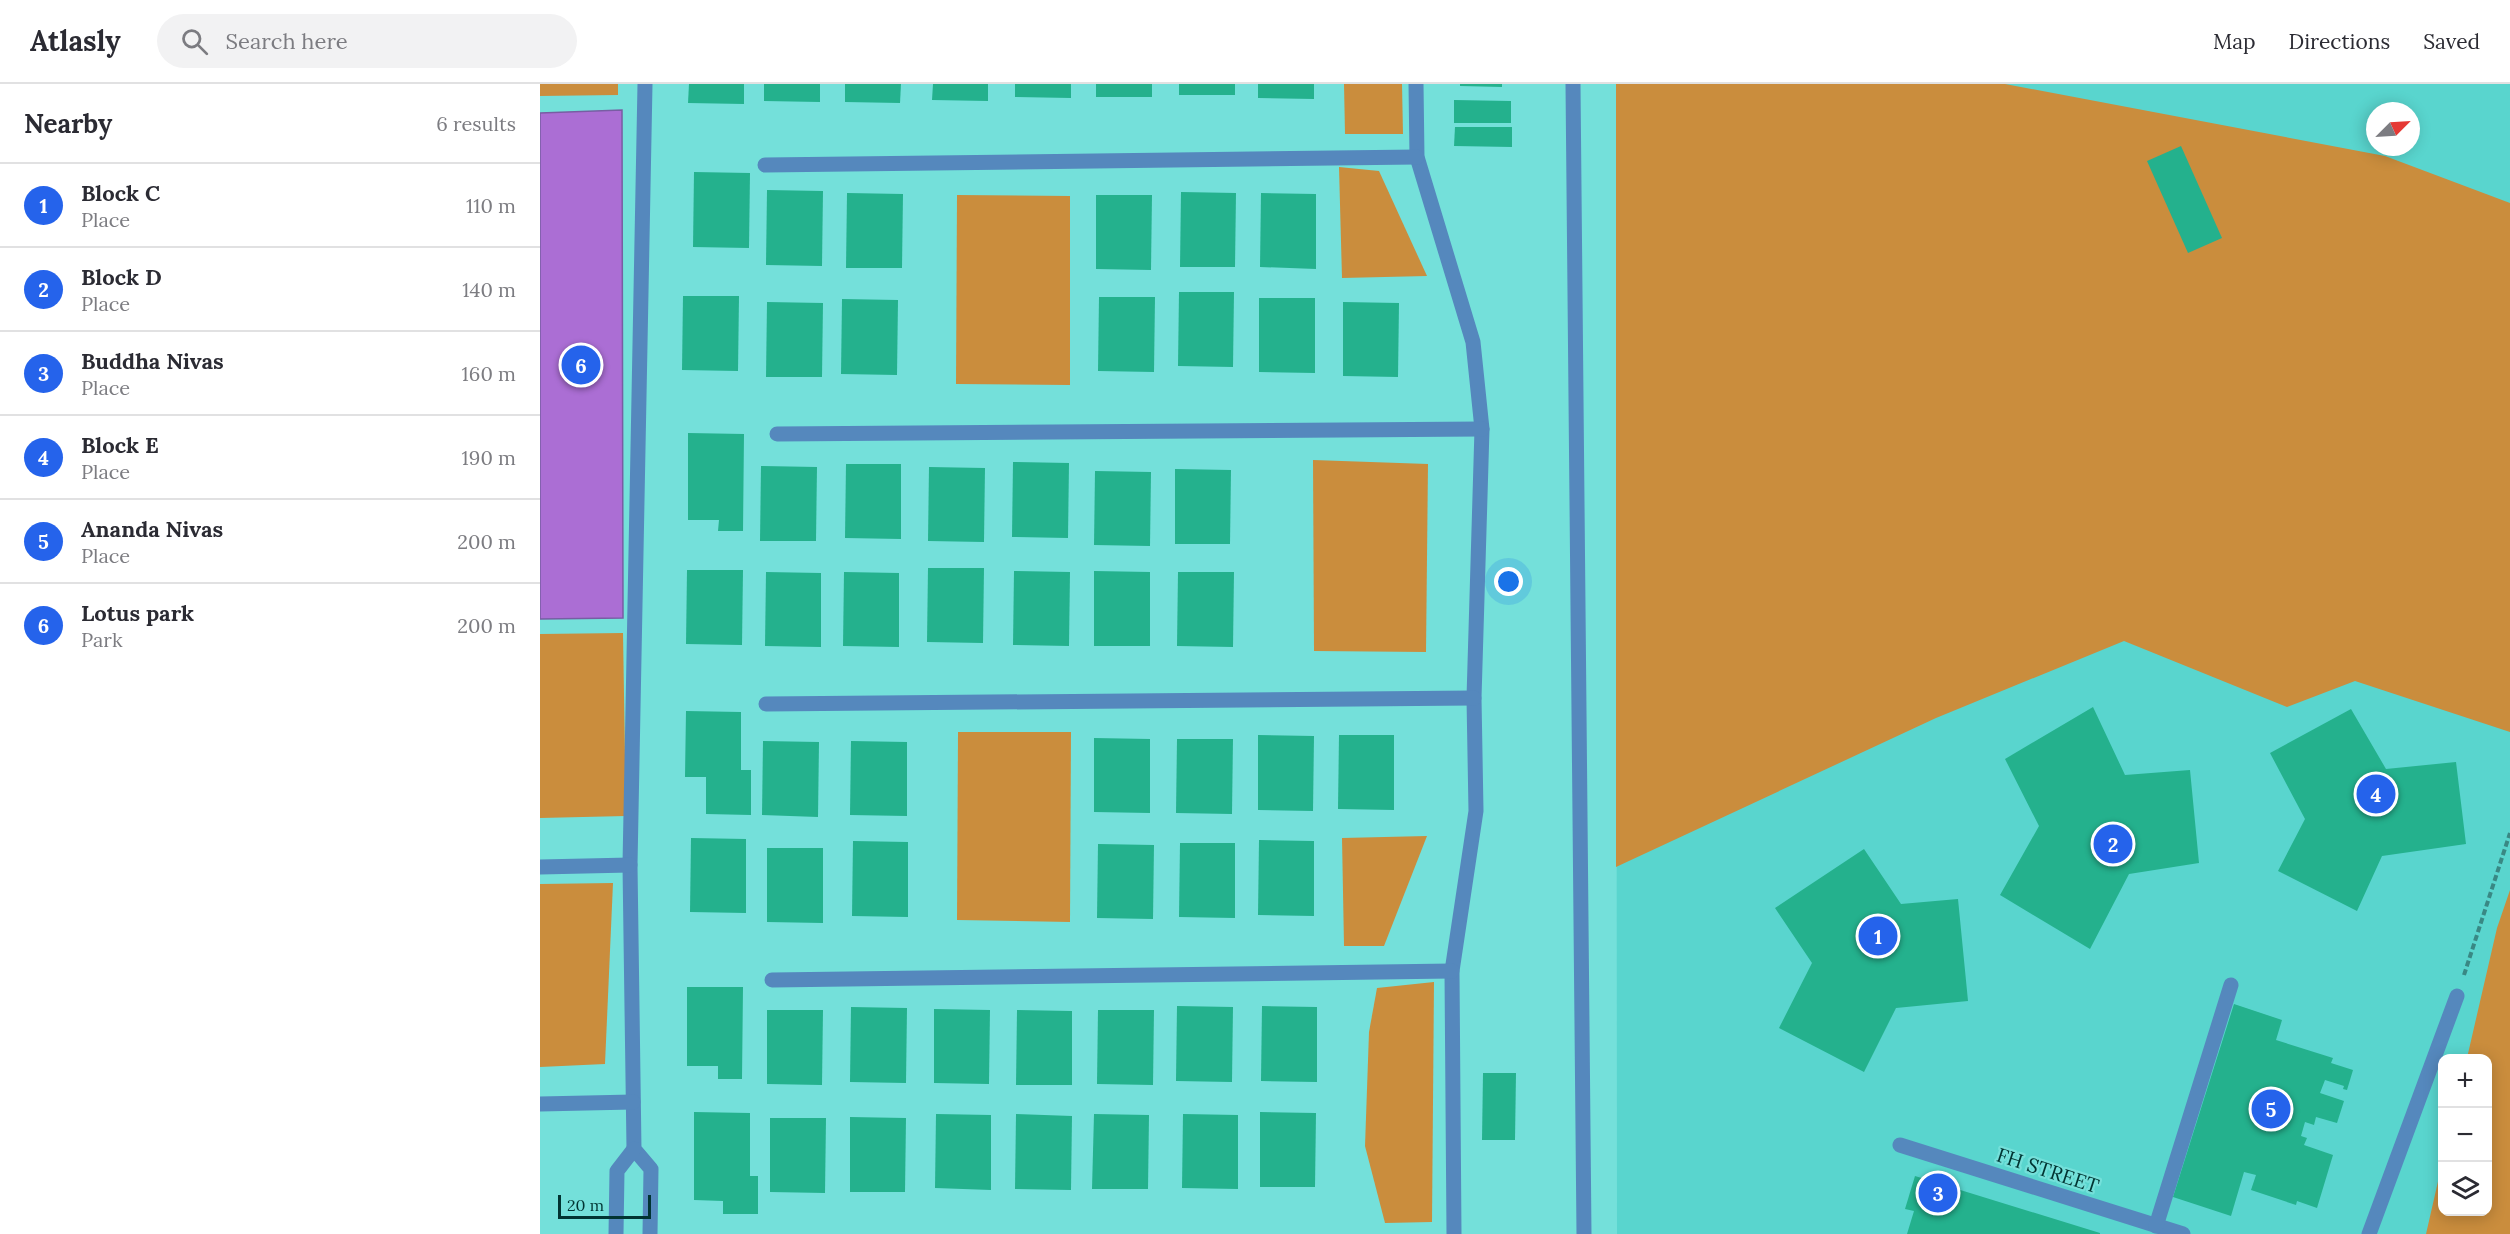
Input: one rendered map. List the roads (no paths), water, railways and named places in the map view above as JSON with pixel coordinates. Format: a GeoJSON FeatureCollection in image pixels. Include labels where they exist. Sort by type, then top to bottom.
{"type":"FeatureCollection","features":[{"type":"Feature","properties":{"kind":"street"},"geometry":{"type":"LineString","coordinates":[[616,1234],[617,1171],[634,1149],[630,865],[645,84]]}},
{"type":"Feature","properties":{"kind":"street"},"geometry":{"type":"LineString","coordinates":[[1416,84],[1417,157],[1473,342],[1482,429],[1474,698],[1476,811],[1452,971],[1454,1234]]}},
{"type":"Feature","properties":{"kind":"street"},"geometry":{"type":"LineString","coordinates":[[1574,84],[1584,1234]]}},
{"type":"Feature","properties":{"kind":"street"},"geometry":{"type":"LineString","coordinates":[[765,165],[1417,157]]}},
{"type":"Feature","properties":{"kind":"street"},"geometry":{"type":"LineString","coordinates":[[777,434],[1482,429]]}},
{"type":"Feature","properties":{"kind":"street"},"geometry":{"type":"LineString","coordinates":[[766,704],[1474,698]]}},
{"type":"Feature","properties":{"kind":"street"},"geometry":{"type":"LineString","coordinates":[[540,867],[630,865]]}},
{"type":"Feature","properties":{"kind":"street"},"geometry":{"type":"LineString","coordinates":[[772,980],[1452,971]]}},
{"type":"Feature","properties":{"kind":"street"},"geometry":{"type":"LineString","coordinates":[[2157,1226],[2231,985]]}},
{"type":"Feature","properties":{"kind":"street"},"geometry":{"type":"LineString","coordinates":[[2369,1234],[2457,996]]}},
{"type":"Feature","properties":{"kind":"street"},"geometry":{"type":"LineString","coordinates":[[540,1104],[633,1102]]}},
{"type":"Feature","properties":{"kind":"street","name":"FH STREET"},"geometry":{"type":"LineString","coordinates":[[1900,1145],[2183,1234]]}},
{"type":"Feature","properties":{"kind":"street"},"geometry":{"type":"LineString","coordinates":[[634,1149],[651,1169],[650,1234]]}},
{"type":"Feature","properties":{"kind":"place","name":"Lotus park"},"geometry":{"type":"Point","coordinates":[581,365]}},
{"type":"Feature","properties":{"kind":"place","name":"Block E"},"geometry":{"type":"Point","coordinates":[2376,794]}},
{"type":"Feature","properties":{"kind":"place","name":"Block D"},"geometry":{"type":"Point","coordinates":[2113,844]}},
{"type":"Feature","properties":{"kind":"place","name":"Block C"},"geometry":{"type":"Point","coordinates":[1878,936]}},
{"type":"Feature","properties":{"kind":"place","name":"Ananda Nivas"},"geometry":{"type":"Point","coordinates":[2271,1109]}},
{"type":"Feature","properties":{"kind":"place","name":"Buddha Nivas"},"geometry":{"type":"Point","coordinates":[1938,1193]}}]}
